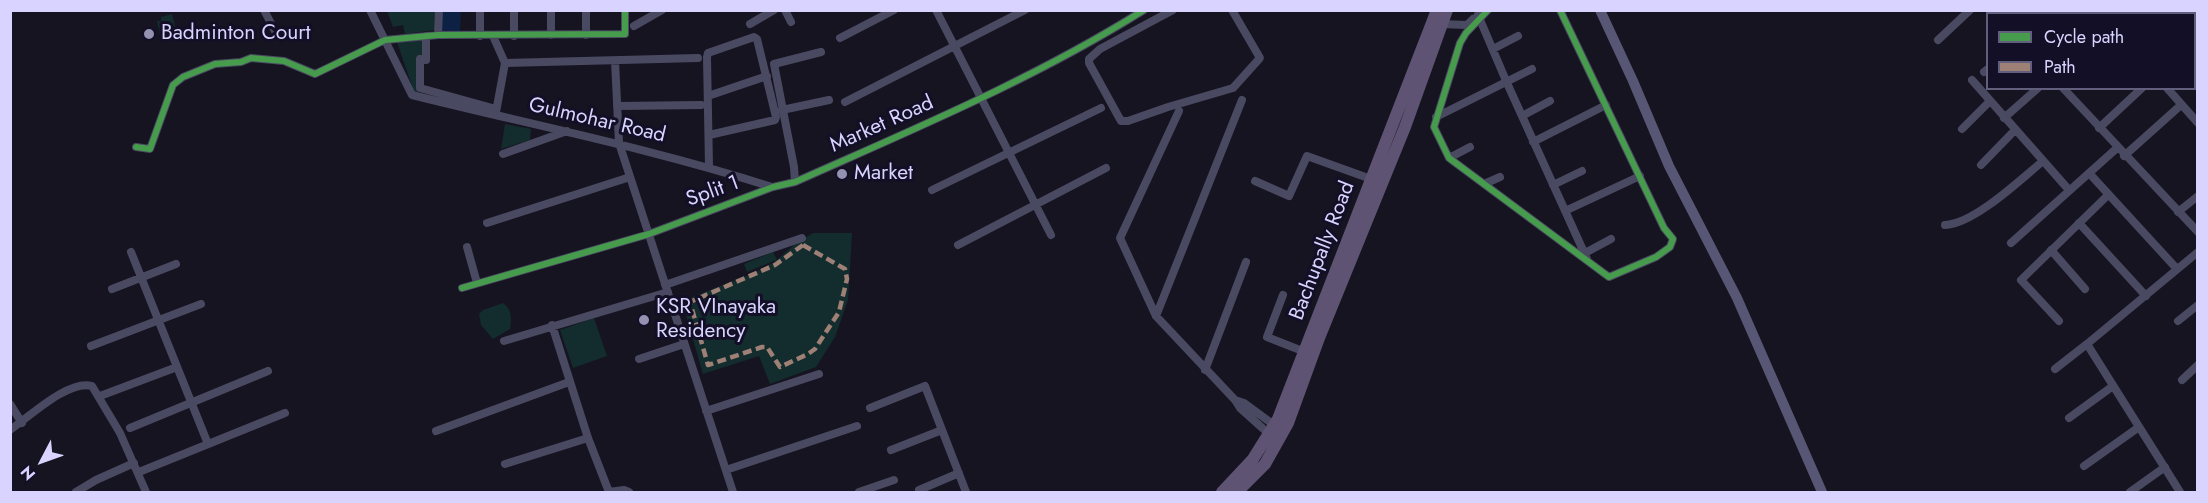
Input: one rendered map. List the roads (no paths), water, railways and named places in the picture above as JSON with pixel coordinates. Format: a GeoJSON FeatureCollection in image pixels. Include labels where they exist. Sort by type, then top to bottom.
{"type":"FeatureCollection","features":[{"type":"Feature","properties":{"kind":"main road","name":"Bachupally Road"},"geometry":{"type":"LineString","coordinates":[[1237,492],[1267,461],[1288,423],[1319,338],[1405,127],[1437,10]]}},
{"type":"Feature","properties":{"kind":"main road","name":"Bachupally Road"},"geometry":{"type":"LineString","coordinates":[[1222,492],[1253,459],[1272,430],[1305,352],[1371,179],[1447,10]]}},
{"type":"Feature","properties":{"kind":"street"},"geometry":{"type":"LineString","coordinates":[[264,10],[276,33]]}},
{"type":"Feature","properties":{"kind":"street"},"geometry":{"type":"LineString","coordinates":[[370,10],[385,40]]}},
{"type":"Feature","properties":{"kind":"street"},"geometry":{"type":"LineString","coordinates":[[438,35],[439,10]]}},
{"type":"Feature","properties":{"kind":"street"},"geometry":{"type":"LineString","coordinates":[[480,10],[480,36]]}},
{"type":"Feature","properties":{"kind":"street"},"geometry":{"type":"LineString","coordinates":[[514,10],[514,36]]}},
{"type":"Feature","properties":{"kind":"street"},"geometry":{"type":"LineString","coordinates":[[551,10],[551,35]]}},
{"type":"Feature","properties":{"kind":"street"},"geometry":{"type":"LineString","coordinates":[[586,10],[586,35]]}},
{"type":"Feature","properties":{"kind":"street"},"geometry":{"type":"LineString","coordinates":[[136,147],[150,149],[172,85],[183,77],[215,64],[241,63],[251,58],[284,61],[315,74],[385,40],[438,35],[625,34],[625,10]]}},
{"type":"Feature","properties":{"kind":"street"},"geometry":{"type":"LineString","coordinates":[[634,26],[662,10]]}},
{"type":"Feature","properties":{"kind":"street"},"geometry":{"type":"LineString","coordinates":[[750,24],[774,10]]}},
{"type":"Feature","properties":{"kind":"street"},"geometry":{"type":"LineString","coordinates":[[784,10],[790,22]]}},
{"type":"Feature","properties":{"kind":"street"},"geometry":{"type":"LineString","coordinates":[[840,38],[894,10]]}},
{"type":"Feature","properties":{"kind":"street"},"geometry":{"type":"LineString","coordinates":[[936,10],[1051,235]]}},
{"type":"Feature","properties":{"kind":"street"},"geometry":{"type":"LineString","coordinates":[[845,102],[1025,10]]}},
{"type":"Feature","properties":{"kind":"street"},"geometry":{"type":"LineString","coordinates":[[1144,10],[1097,45],[1089,59],[1120,121],[1128,121],[1233,88],[1259,61],[1260,55],[1232,10]]}},
{"type":"Feature","properties":{"kind":"street"},"geometry":{"type":"LineString","coordinates":[[1097,45],[1160,14],[1173,10]]}},
{"type":"Feature","properties":{"kind":"street"},"geometry":{"type":"LineString","coordinates":[[1441,24],[1467,25],[1478,14],[1488,10]]}},
{"type":"Feature","properties":{"kind":"street"},"geometry":{"type":"LineString","coordinates":[[1478,14],[1460,43],[1436,117],[1434,127],[1449,158],[1586,257],[1601,273],[1609,277],[1656,257],[1670,247],[1673,239],[1664,228],[1560,10]]}},
{"type":"Feature","properties":{"kind":"street"},"geometry":{"type":"LineString","coordinates":[[1600,10],[1669,166],[1737,298],[1822,492]]}},
{"type":"Feature","properties":{"kind":"street"},"geometry":{"type":"LineString","coordinates":[[1938,40],[1970,10]]}},
{"type":"Feature","properties":{"kind":"street"},"geometry":{"type":"LineString","coordinates":[[1478,14],[1552,185],[1586,257]]}},
{"type":"Feature","properties":{"kind":"street"},"geometry":{"type":"LineString","coordinates":[[426,36],[426,58],[420,59],[420,88],[496,112],[505,63],[493,36]]}},
{"type":"Feature","properties":{"kind":"street"},"geometry":{"type":"LineString","coordinates":[[1493,49],[1518,36]]}},
{"type":"Feature","properties":{"kind":"street"},"geometry":{"type":"LineString","coordinates":[[709,135],[775,120],[767,76],[757,39],[754,37],[711,51],[707,57],[709,167]]}},
{"type":"Feature","properties":{"kind":"street","name":"Gulmohar Road"},"geometry":{"type":"LineString","coordinates":[[385,40],[412,95],[496,112],[568,130],[709,167],[773,187]]}},
{"type":"Feature","properties":{"kind":"street","name":"Market Road"},"geometry":{"type":"LineString","coordinates":[[795,182],[1097,45]]}},
{"type":"Feature","properties":{"kind":"street"},"geometry":{"type":"LineString","coordinates":[[795,182],[774,64],[821,52]]}},
{"type":"Feature","properties":{"kind":"street"},"geometry":{"type":"LineString","coordinates":[[505,63],[698,58]]}},
{"type":"Feature","properties":{"kind":"street"},"geometry":{"type":"LineString","coordinates":[[615,61],[619,143],[645,235],[667,289],[733,492]]}},
{"type":"Feature","properties":{"kind":"street"},"geometry":{"type":"LineString","coordinates":[[1436,117],[1532,69]]}},
{"type":"Feature","properties":{"kind":"street"},"geometry":{"type":"LineString","coordinates":[[708,96],[767,76]]}},
{"type":"Feature","properties":{"kind":"street"},"geometry":{"type":"LineString","coordinates":[[1972,80],[2069,190]]}},
{"type":"Feature","properties":{"kind":"street"},"geometry":{"type":"LineString","coordinates":[[2004,118],[2036,90]]}},
{"type":"Feature","properties":{"kind":"street"},"geometry":{"type":"LineString","coordinates":[[2065,90],[2124,156],[2198,232]]}},
{"type":"Feature","properties":{"kind":"street"},"geometry":{"type":"LineString","coordinates":[[2099,128],[2140,90]]}},
{"type":"Feature","properties":{"kind":"street"},"geometry":{"type":"LineString","coordinates":[[2169,90],[2198,123]]}},
{"type":"Feature","properties":{"kind":"street"},"geometry":{"type":"LineString","coordinates":[[782,110],[829,100]]}},
{"type":"Feature","properties":{"kind":"street"},"geometry":{"type":"LineString","coordinates":[[1156,316],[1242,100]]}},
{"type":"Feature","properties":{"kind":"street"},"geometry":{"type":"LineString","coordinates":[[1522,116],[1550,101]]}},
{"type":"Feature","properties":{"kind":"street"},"geometry":{"type":"LineString","coordinates":[[1962,129],[1990,102]]}},
{"type":"Feature","properties":{"kind":"street"},"geometry":{"type":"LineString","coordinates":[[617,106],[702,105]]}},
{"type":"Feature","properties":{"kind":"street"},"geometry":{"type":"LineString","coordinates":[[1533,142],[1606,105]]}},
{"type":"Feature","properties":{"kind":"street"},"geometry":{"type":"LineString","coordinates":[[2124,156],[2181,105]]}},
{"type":"Feature","properties":{"kind":"street"},"geometry":{"type":"LineString","coordinates":[[932,190],[1101,108]]}},
{"type":"Feature","properties":{"kind":"street"},"geometry":{"type":"LineString","coordinates":[[1179,111],[1120,238],[1156,316],[1240,408],[1272,430]]}},
{"type":"Feature","properties":{"kind":"street"},"geometry":{"type":"LineString","coordinates":[[503,154],[568,130]]}},
{"type":"Feature","properties":{"kind":"street"},"geometry":{"type":"LineString","coordinates":[[1981,165],[2015,130]]}},
{"type":"Feature","properties":{"kind":"street"},"geometry":{"type":"LineString","coordinates":[[1449,158],[1470,147]]}},
{"type":"Feature","properties":{"kind":"street"},"geometry":{"type":"LineString","coordinates":[[2011,243],[2117,148]]}},
{"type":"Feature","properties":{"kind":"street"},"geometry":{"type":"LineString","coordinates":[[1255,181],[1289,196],[1307,156],[1371,179]]}},
{"type":"Feature","properties":{"kind":"street"},"geometry":{"type":"LineString","coordinates":[[1945,225],[1955,225],[1996,200],[2043,161]]}},
{"type":"Feature","properties":{"kind":"street"},"geometry":{"type":"LineString","coordinates":[[958,245],[1106,168]]}},
{"type":"Feature","properties":{"kind":"street"},"geometry":{"type":"LineString","coordinates":[[1552,185],[1582,171]]}},
{"type":"Feature","properties":{"kind":"street"},"geometry":{"type":"LineString","coordinates":[[2089,173],[2177,269]]}},
{"type":"Feature","properties":{"kind":"street"},"geometry":{"type":"LineString","coordinates":[[1565,211],[1640,176]]}},
{"type":"Feature","properties":{"kind":"street"},"geometry":{"type":"LineString","coordinates":[[487,223],[630,177]]}},
{"type":"Feature","properties":{"kind":"street"},"geometry":{"type":"LineString","coordinates":[[1484,184],[1500,177]]}},
{"type":"Feature","properties":{"kind":"street","name":"Split 1"},"geometry":{"type":"LineString","coordinates":[[462,288],[645,235],[773,187],[795,182]]}},
{"type":"Feature","properties":{"kind":"street"},"geometry":{"type":"LineString","coordinates":[[2059,321],[2020,280],[2108,195]]}},
{"type":"Feature","properties":{"kind":"street"},"geometry":{"type":"LineString","coordinates":[[2178,212],[2198,196]]}},
{"type":"Feature","properties":{"kind":"street"},"geometry":{"type":"LineString","coordinates":[[2079,223],[2146,296]]}},
{"type":"Feature","properties":{"kind":"street"},"geometry":{"type":"LineString","coordinates":[[504,341],[667,289],[802,238]]}},
{"type":"Feature","properties":{"kind":"street"},"geometry":{"type":"LineString","coordinates":[[1586,257],[1611,239]]}},
{"type":"Feature","properties":{"kind":"street"},"geometry":{"type":"LineString","coordinates":[[467,247],[477,283]]}},
{"type":"Feature","properties":{"kind":"street"},"geometry":{"type":"LineString","coordinates":[[2051,250],[2085,289]]}},
{"type":"Feature","properties":{"kind":"street"},"geometry":{"type":"LineString","coordinates":[[131,252],[208,444]]}},
{"type":"Feature","properties":{"kind":"street"},"geometry":{"type":"LineString","coordinates":[[2055,369],[2198,252]]}},
{"type":"Feature","properties":{"kind":"street"},"geometry":{"type":"LineString","coordinates":[[1205,370],[1246,262]]}},
{"type":"Feature","properties":{"kind":"street"},"geometry":{"type":"LineString","coordinates":[[112,288],[176,264]]}},
{"type":"Feature","properties":{"kind":"street"},"geometry":{"type":"LineString","coordinates":[[1283,295],[1267,337],[1305,352]]}},
{"type":"Feature","properties":{"kind":"street"},"geometry":{"type":"LineString","coordinates":[[91,346],[201,304]]}},
{"type":"Feature","properties":{"kind":"street"},"geometry":{"type":"LineString","coordinates":[[2178,321],[2198,305]]}},
{"type":"Feature","properties":{"kind":"street"},"geometry":{"type":"LineString","coordinates":[[552,325],[588,438],[609,492],[624,490],[629,492]]}},
{"type":"Feature","properties":{"kind":"street"},"geometry":{"type":"LineString","coordinates":[[2087,344],[2180,492]]}},
{"type":"Feature","properties":{"kind":"street"},"geometry":{"type":"LineString","coordinates":[[639,359],[684,345]]}},
{"type":"Feature","properties":{"kind":"street"},"geometry":{"type":"LineString","coordinates":[[2182,380],[2198,365]]}},
{"type":"Feature","properties":{"kind":"street"},"geometry":{"type":"LineString","coordinates":[[100,396],[177,367]]}},
{"type":"Feature","properties":{"kind":"street"},"geometry":{"type":"LineString","coordinates":[[130,428],[268,371]]}},
{"type":"Feature","properties":{"kind":"street"},"geometry":{"type":"LineString","coordinates":[[706,411],[819,374]]}},
{"type":"Feature","properties":{"kind":"street"},"geometry":{"type":"LineString","coordinates":[[436,431],[569,382]]}},
{"type":"Feature","properties":{"kind":"street"},"geometry":{"type":"LineString","coordinates":[[10,430],[67,390],[88,384],[95,388],[100,396],[139,472],[146,492]]}},
{"type":"Feature","properties":{"kind":"street"},"geometry":{"type":"LineString","coordinates":[[870,408],[925,386],[966,492]]}},
{"type":"Feature","properties":{"kind":"street"},"geometry":{"type":"LineString","coordinates":[[2069,418],[2113,386]]}},
{"type":"Feature","properties":{"kind":"street"},"geometry":{"type":"LineString","coordinates":[[10,404],[22,423]]}},
{"type":"Feature","properties":{"kind":"street"},"geometry":{"type":"LineString","coordinates":[[139,472],[285,413]]}},
{"type":"Feature","properties":{"kind":"street"},"geometry":{"type":"LineString","coordinates":[[726,470],[857,426]]}},
{"type":"Feature","properties":{"kind":"street"},"geometry":{"type":"LineString","coordinates":[[2084,466],[2139,427]]}},
{"type":"Feature","properties":{"kind":"street"},"geometry":{"type":"LineString","coordinates":[[891,450],[942,430]]}},
{"type":"Feature","properties":{"kind":"street"},"geometry":{"type":"LineString","coordinates":[[505,464],[588,438]]}},
{"type":"Feature","properties":{"kind":"street"},"geometry":{"type":"LineString","coordinates":[[76,492],[134,463]]}},
{"type":"Feature","properties":{"kind":"street"},"geometry":{"type":"LineString","coordinates":[[2130,492],[2165,467]]}},
{"type":"Feature","properties":{"kind":"street"},"geometry":{"type":"LineString","coordinates":[[919,490],[959,474]]}},
{"type":"Feature","properties":{"kind":"street"},"geometry":{"type":"LineString","coordinates":[[859,492],[894,480]]}},
{"type":"Feature","properties":{"kind":"water"},"geometry":{"type":"Polygon","coordinates":[[[442,11],[461,11],[460,31],[441,31],[442,11]]]}},
{"type":"Feature","properties":{"kind":"place","name":"Badminton Court"},"geometry":{"type":"Point","coordinates":[149,34]}},
{"type":"Feature","properties":{"kind":"place","name":"Market"},"geometry":{"type":"Point","coordinates":[842,174]}},
{"type":"Feature","properties":{"kind":"place","name":"KSR VInayaka Residency"},"geometry":{"type":"Point","coordinates":[644,320]}}]}
